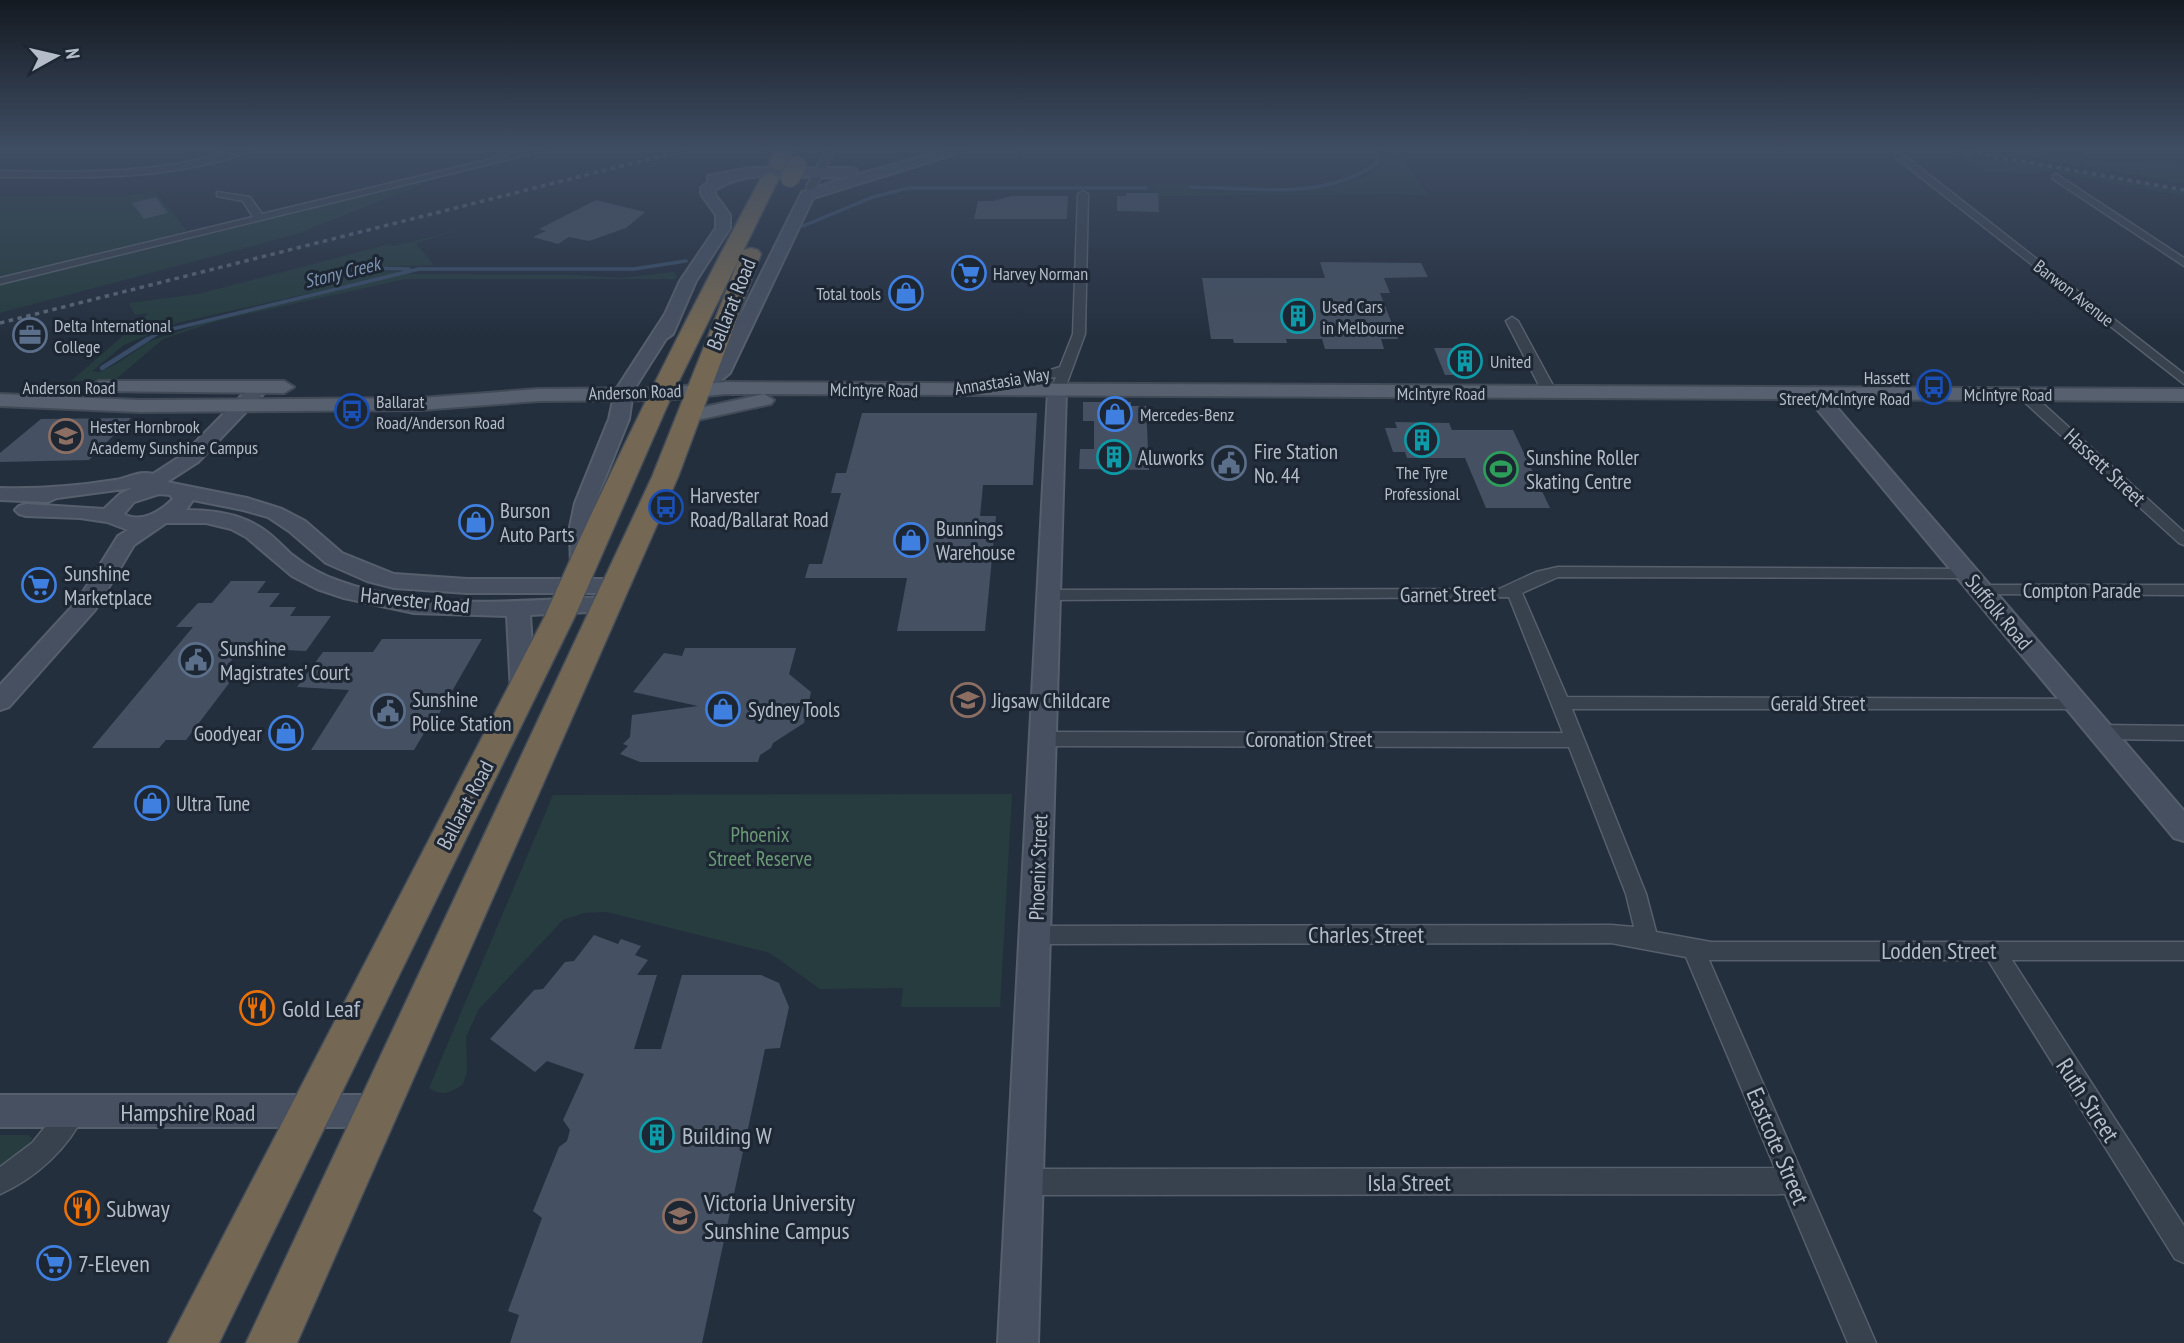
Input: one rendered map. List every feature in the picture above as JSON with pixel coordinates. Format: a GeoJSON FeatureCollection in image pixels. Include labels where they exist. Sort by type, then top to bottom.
{"type":"FeatureCollection","features":[{"type":"Feature","properties":{"kind":"highway","name":"Ballarat Road"},"geometry":{"type":"LineString","coordinates":[[271,1343],[376,1111],[589,590],[643,390],[698,318],[759,213]]}},
{"type":"Feature","properties":{"kind":"highway","name":"Ballarat Road"},"geometry":{"type":"LineString","coordinates":[[193,1343],[523,692],[665,477],[767,213]]}},
{"type":"Feature","properties":{"kind":"main road","name":"McIntyre Road"},"geometry":{"type":"LineString","coordinates":[[699,389],[939,391],[1061,381],[1550,393],[2184,395]]}},
{"type":"Feature","properties":{"kind":"main road","name":"Anderson Road"},"geometry":{"type":"LineString","coordinates":[[0,387],[699,389]]}},
{"type":"Feature","properties":{"kind":"main road"},"geometry":{"type":"LineString","coordinates":[[688,416],[760,401],[799,389]]}},
{"type":"Feature","properties":{"kind":"main road","name":"Anderson Road"},"geometry":{"type":"LineString","coordinates":[[0,400],[139,406],[421,404],[643,390]]}},
{"type":"Feature","properties":{"kind":"street"},"geometry":{"type":"LineString","coordinates":[[256,213],[259,217]]}},
{"type":"Feature","properties":{"kind":"street"},"geometry":{"type":"LineString","coordinates":[[0,281],[277,213]]}},
{"type":"Feature","properties":{"kind":"street"},"geometry":{"type":"LineString","coordinates":[[589,590],[581,527],[585,503],[619,419],[643,390],[670,318],[711,243],[720,232],[716,223],[722,213]]}},
{"type":"Feature","properties":{"kind":"street"},"geometry":{"type":"LineString","coordinates":[[699,389],[721,373],[797,213]]}},
{"type":"Feature","properties":{"kind":"street","name":"Annastasia Way"},"geometry":{"type":"LineString","coordinates":[[1061,381],[1079,334],[1082,213]]}},
{"type":"Feature","properties":{"kind":"street","name":"Barwon Avenue"},"geometry":{"type":"LineString","coordinates":[[1971,213],[2184,380]]}},
{"type":"Feature","properties":{"kind":"street"},"geometry":{"type":"LineString","coordinates":[[2109,213],[2184,263]]}},
{"type":"Feature","properties":{"kind":"street"},"geometry":{"type":"LineString","coordinates":[[670,318],[698,318]]}},
{"type":"Feature","properties":{"kind":"street"},"geometry":{"type":"LineString","coordinates":[[1512,321],[1550,393]]}},
{"type":"Feature","properties":{"kind":"street","name":"Phoenix Street"},"geometry":{"type":"LineString","coordinates":[[1018,1343],[1061,381]]}},
{"type":"Feature","properties":{"kind":"street"},"geometry":{"type":"LineString","coordinates":[[111,566],[113,511],[191,457],[260,387]]}},
{"type":"Feature","properties":{"kind":"street","name":"Suffolk Road"},"geometry":{"type":"LineString","coordinates":[[1814,393],[2184,830]]}},
{"type":"Feature","properties":{"kind":"street","name":"Hassett Street"},"geometry":{"type":"LineString","coordinates":[[2025,394],[2184,540]]}},
{"type":"Feature","properties":{"kind":"street"},"geometry":{"type":"LineString","coordinates":[[0,701],[80,614],[130,538],[179,506],[183,499],[181,492],[191,457]]}},
{"type":"Feature","properties":{"kind":"street"},"geometry":{"type":"LineString","coordinates":[[33,495],[117,486],[166,472]]}},
{"type":"Feature","properties":{"kind":"street","name":"Harvester Road"},"geometry":{"type":"LineString","coordinates":[[134,495],[162,488],[247,504],[275,513],[298,526],[334,558],[375,576],[394,581],[589,590]]}},
{"type":"Feature","properties":{"kind":"street"},"geometry":{"type":"LineString","coordinates":[[0,494],[92,500],[134,495]]}},
{"type":"Feature","properties":{"kind":"street"},"geometry":{"type":"LineString","coordinates":[[0,509],[80,512],[114,519]]}},
{"type":"Feature","properties":{"kind":"street","name":"Harvester Road"},"geometry":{"type":"LineString","coordinates":[[114,519],[132,524],[158,518],[202,515],[240,525],[257,535],[310,579],[354,594],[434,606],[518,607],[589,590]]}},
{"type":"Feature","properties":{"kind":"street","name":"Garnet Street"},"geometry":{"type":"LineString","coordinates":[[1050,595],[1514,592],[1534,578],[1558,572],[1973,581]]}},
{"type":"Feature","properties":{"kind":"street","name":"Compton Parade"},"geometry":{"type":"LineString","coordinates":[[1973,581],[2184,590]]}},
{"type":"Feature","properties":{"kind":"street"},"geometry":{"type":"LineString","coordinates":[[1514,592],[1526,615],[1636,894],[1647,937]]}},
{"type":"Feature","properties":{"kind":"street"},"geometry":{"type":"LineString","coordinates":[[518,607],[523,692]]}},
{"type":"Feature","properties":{"kind":"street","name":"Gerald Street"},"geometry":{"type":"LineString","coordinates":[[1560,703],[2077,703]]}},
{"type":"Feature","properties":{"kind":"street"},"geometry":{"type":"LineString","coordinates":[[2101,732],[2184,733]]}},
{"type":"Feature","properties":{"kind":"street","name":"Coronation Street"},"geometry":{"type":"LineString","coordinates":[[1043,739],[1574,740]]}},
{"type":"Feature","properties":{"kind":"street","name":"Charles Street"},"geometry":{"type":"LineString","coordinates":[[1036,934],[1611,934],[1647,937],[1694,950]]}},
{"type":"Feature","properties":{"kind":"street","name":"Lodden Street"},"geometry":{"type":"LineString","coordinates":[[1694,950],[2184,951]]}},
{"type":"Feature","properties":{"kind":"street","name":"Eastcote Street"},"geometry":{"type":"LineString","coordinates":[[1694,950],[1862,1343]]}},
{"type":"Feature","properties":{"kind":"street","name":"Ruth Street"},"geometry":{"type":"LineString","coordinates":[[1993,950],[2184,1250]]}},
{"type":"Feature","properties":{"kind":"street","name":"Hampshire Road"},"geometry":{"type":"LineString","coordinates":[[0,1111],[376,1111]]}},
{"type":"Feature","properties":{"kind":"street"},"geometry":{"type":"LineString","coordinates":[[0,1181],[37,1158],[51,1144],[73,1112]]}},
{"type":"Feature","properties":{"kind":"street","name":"Isla Street"},"geometry":{"type":"LineString","coordinates":[[1024,1182],[1793,1181]]}},
{"type":"Feature","properties":{"kind":"green space"},"geometry":{"type":"Polygon","coordinates":[[[0,213],[172,213],[187,231],[0,277],[0,213]]]}},
{"type":"Feature","properties":{"kind":"green space"},"geometry":{"type":"Polygon","coordinates":[[[293,213],[351,213],[297,234],[0,313],[0,284],[293,213]]]}},
{"type":"Feature","properties":{"kind":"green space"},"geometry":{"type":"Polygon","coordinates":[[[460,230],[415,243],[434,265],[362,267],[359,270],[404,272],[177,323],[124,345],[92,371],[99,372],[116,364],[150,341],[212,320],[402,274],[574,275],[621,278],[674,272],[677,276],[675,279],[405,279],[217,321],[163,339],[115,380],[71,381],[149,313],[135,315],[129,303],[198,294],[390,244],[393,246],[460,230]]]}},
{"type":"Feature","properties":{"kind":"green space","name":"Phoenix Street Reserve"},"geometry":{"type":"Polygon","coordinates":[[[1012,794],[1000,1007],[901,1007],[903,988],[820,989],[770,953],[607,912],[584,913],[563,920],[479,1009],[466,1037],[467,1072],[463,1084],[446,1093],[429,1088],[553,795],[1012,794]]]}},
{"type":"Feature","properties":{"kind":"green space"},"geometry":{"type":"Polygon","coordinates":[[[0,1135],[28,1135],[32,1138],[28,1148],[0,1169],[0,1135]]]}},
{"type":"Feature","properties":{"kind":"building"},"geometry":{"type":"Polygon","coordinates":[[[139,213],[168,213],[144,219],[139,213]]]}},
{"type":"Feature","properties":{"kind":"building"},"geometry":{"type":"Polygon","coordinates":[[[571,213],[644,213],[626,228],[589,241],[569,237],[558,244],[533,237],[546,231],[539,229],[571,213]]]}},
{"type":"Feature","properties":{"kind":"building"},"geometry":{"type":"Polygon","coordinates":[[[975,213],[1067,213],[1067,219],[974,219],[975,213]]]}},
{"type":"Feature","properties":{"kind":"building","name":"Used Cars in Melbourne"},"geometry":{"type":"Polygon","coordinates":[[[1320,262],[1421,263],[1428,277],[1384,278],[1390,293],[1380,293],[1398,339],[1381,339],[1384,349],[1325,349],[1322,339],[1286,339],[1287,343],[1234,343],[1233,339],[1211,339],[1202,278],[1325,278],[1320,262]]]}},
{"type":"Feature","properties":{"kind":"building","name":"United"},"geometry":{"type":"Polygon","coordinates":[[[1434,348],[1455,348],[1467,375],[1445,375],[1434,348]]]}},
{"type":"Feature","properties":{"kind":"building"},"geometry":{"type":"Polygon","coordinates":[[[1083,402],[1131,402],[1131,406],[1146,406],[1149,470],[1079,469],[1080,449],[1094,449],[1094,421],[1083,421],[1083,402]]]}},
{"type":"Feature","properties":{"kind":"building","name":"Bunnings Warehouse"},"geometry":{"type":"Polygon","coordinates":[[[862,413],[1037,413],[1033,485],[983,485],[980,516],[996,516],[985,631],[897,631],[907,578],[805,578],[809,564],[822,564],[841,493],[831,493],[836,473],[846,473],[862,413]]]}},
{"type":"Feature","properties":{"kind":"building","name":"Hester Hornbrook Academy Sunshine Campus"},"geometry":{"type":"Polygon","coordinates":[[[131,418],[89,460],[0,462],[0,453],[41,419],[131,418]]]}},
{"type":"Feature","properties":{"kind":"building","name":"Sunshine Roller Skating Centre"},"geometry":{"type":"Polygon","coordinates":[[[1395,422],[1449,423],[1452,430],[1513,430],[1550,508],[1486,508],[1465,458],[1407,458],[1405,452],[1393,452],[1385,428],[1397,428],[1395,422]]]}},
{"type":"Feature","properties":{"kind":"building","name":"Sunshine Magistrates' Court"},"geometry":{"type":"Polygon","coordinates":[[[231,581],[266,581],[257,593],[280,593],[269,607],[296,607],[290,616],[331,616],[306,651],[241,648],[218,678],[233,678],[186,740],[166,740],[159,748],[92,748],[193,627],[176,627],[198,603],[212,603],[231,581]]]}},
{"type":"Feature","properties":{"kind":"building","name":"Sunshine Police Station"},"geometry":{"type":"Polygon","coordinates":[[[382,639],[482,639],[428,733],[424,733],[414,750],[311,750],[349,690],[297,687],[323,652],[373,652],[382,639]]]}},
{"type":"Feature","properties":{"kind":"building","name":"Sydney Tools"},"geometry":{"type":"Polygon","coordinates":[[[685,648],[796,648],[789,674],[811,692],[804,723],[773,743],[771,748],[760,755],[758,762],[640,762],[620,754],[628,746],[623,744],[630,737],[632,715],[698,706],[633,692],[664,653],[682,656],[685,648]]]}},
{"type":"Feature","properties":{"kind":"building","name":"Building W"},"geometry":{"type":"Polygon","coordinates":[[[594,935],[618,944],[621,939],[641,946],[635,955],[648,960],[637,975],[657,975],[634,1049],[661,1049],[682,975],[761,975],[779,983],[789,1007],[780,1048],[765,1049],[702,1343],[510,1343],[519,1315],[508,1311],[542,1218],[533,1211],[559,1147],[567,1141],[570,1130],[563,1120],[584,1074],[547,1061],[535,1072],[490,1039],[534,990],[543,989],[565,962],[574,961],[594,935]]]}},
{"type":"Feature","properties":{"kind":"waterway","name":"Stony Creek"},"geometry":{"type":"LineString","coordinates":[[803,226],[835,213]]}},
{"type":"Feature","properties":{"kind":"waterway","name":"Stony Creek"},"geometry":{"type":"LineString","coordinates":[[145,341],[160,332],[419,269],[634,269],[686,261]]}},
{"type":"Feature","properties":{"kind":"waterway"},"geometry":{"type":"LineString","coordinates":[[364,268],[409,269]]}},
{"type":"Feature","properties":{"kind":"waterway","name":"Stony Creek"},"geometry":{"type":"LineString","coordinates":[[102,368],[148,339]]}},
{"type":"Feature","properties":{"kind":"railway"},"geometry":{"type":"LineString","coordinates":[[0,323],[437,213]]}},
{"type":"Feature","properties":{"kind":"place","name":"Harvey Norman"},"geometry":{"type":"Point","coordinates":[969,273]}},
{"type":"Feature","properties":{"kind":"place","name":"Total tools"},"geometry":{"type":"Point","coordinates":[906,293]}},
{"type":"Feature","properties":{"kind":"place","name":"Used Cars in Melbourne"},"geometry":{"type":"Point","coordinates":[1298,316]}},
{"type":"Feature","properties":{"kind":"place","name":"Delta International College"},"geometry":{"type":"Point","coordinates":[30,335]}},
{"type":"Feature","properties":{"kind":"place","name":"United"},"geometry":{"type":"Point","coordinates":[1465,361]}},
{"type":"Feature","properties":{"kind":"place","name":"Hassett Street/McIntyre Road"},"geometry":{"type":"Point","coordinates":[1934,387]}},
{"type":"Feature","properties":{"kind":"place","name":"Ballarat Road/Anderson Road"},"geometry":{"type":"Point","coordinates":[352,411]}},
{"type":"Feature","properties":{"kind":"place","name":"Mercedes-Benz"},"geometry":{"type":"Point","coordinates":[1115,414]}},
{"type":"Feature","properties":{"kind":"place","name":"Hester Hornbrook Academy Sunshine Campus"},"geometry":{"type":"Point","coordinates":[66,436]}},
{"type":"Feature","properties":{"kind":"place","name":"The Tyre Professional"},"geometry":{"type":"Point","coordinates":[1422,440]}},
{"type":"Feature","properties":{"kind":"place","name":"Aluworks"},"geometry":{"type":"Point","coordinates":[1114,457]}},
{"type":"Feature","properties":{"kind":"place","name":"Fire Station No. 44"},"geometry":{"type":"Point","coordinates":[1229,463]}},
{"type":"Feature","properties":{"kind":"place","name":"Sunshine Roller Skating Centre"},"geometry":{"type":"Point","coordinates":[1501,469]}},
{"type":"Feature","properties":{"kind":"place","name":"Harvester Road/Ballarat Road"},"geometry":{"type":"Point","coordinates":[666,507]}},
{"type":"Feature","properties":{"kind":"place","name":"Burson Auto Parts"},"geometry":{"type":"Point","coordinates":[476,522]}},
{"type":"Feature","properties":{"kind":"place","name":"Bunnings Warehouse"},"geometry":{"type":"Point","coordinates":[911,540]}},
{"type":"Feature","properties":{"kind":"place","name":"Sunshine Marketplace"},"geometry":{"type":"Point","coordinates":[39,585]}},
{"type":"Feature","properties":{"kind":"place","name":"Sunshine Magistrates' Court"},"geometry":{"type":"Point","coordinates":[196,660]}},
{"type":"Feature","properties":{"kind":"place","name":"Jigsaw Childcare"},"geometry":{"type":"Point","coordinates":[968,700]}},
{"type":"Feature","properties":{"kind":"place","name":"Sydney Tools"},"geometry":{"type":"Point","coordinates":[723,709]}},
{"type":"Feature","properties":{"kind":"place","name":"Sunshine Police Station"},"geometry":{"type":"Point","coordinates":[388,711]}},
{"type":"Feature","properties":{"kind":"place","name":"Goodyear"},"geometry":{"type":"Point","coordinates":[286,733]}},
{"type":"Feature","properties":{"kind":"place","name":"Ultra Tune"},"geometry":{"type":"Point","coordinates":[152,803]}},
{"type":"Feature","properties":{"kind":"place","name":"Gold Leaf"},"geometry":{"type":"Point","coordinates":[257,1008]}},
{"type":"Feature","properties":{"kind":"place","name":"Building W"},"geometry":{"type":"Point","coordinates":[657,1135]}},
{"type":"Feature","properties":{"kind":"place","name":"Subway"},"geometry":{"type":"Point","coordinates":[82,1208]}},
{"type":"Feature","properties":{"kind":"place","name":"Victoria University Sunshine Campus"},"geometry":{"type":"Point","coordinates":[680,1216]}},
{"type":"Feature","properties":{"kind":"place","name":"7-Eleven"},"geometry":{"type":"Point","coordinates":[54,1263]}}]}
